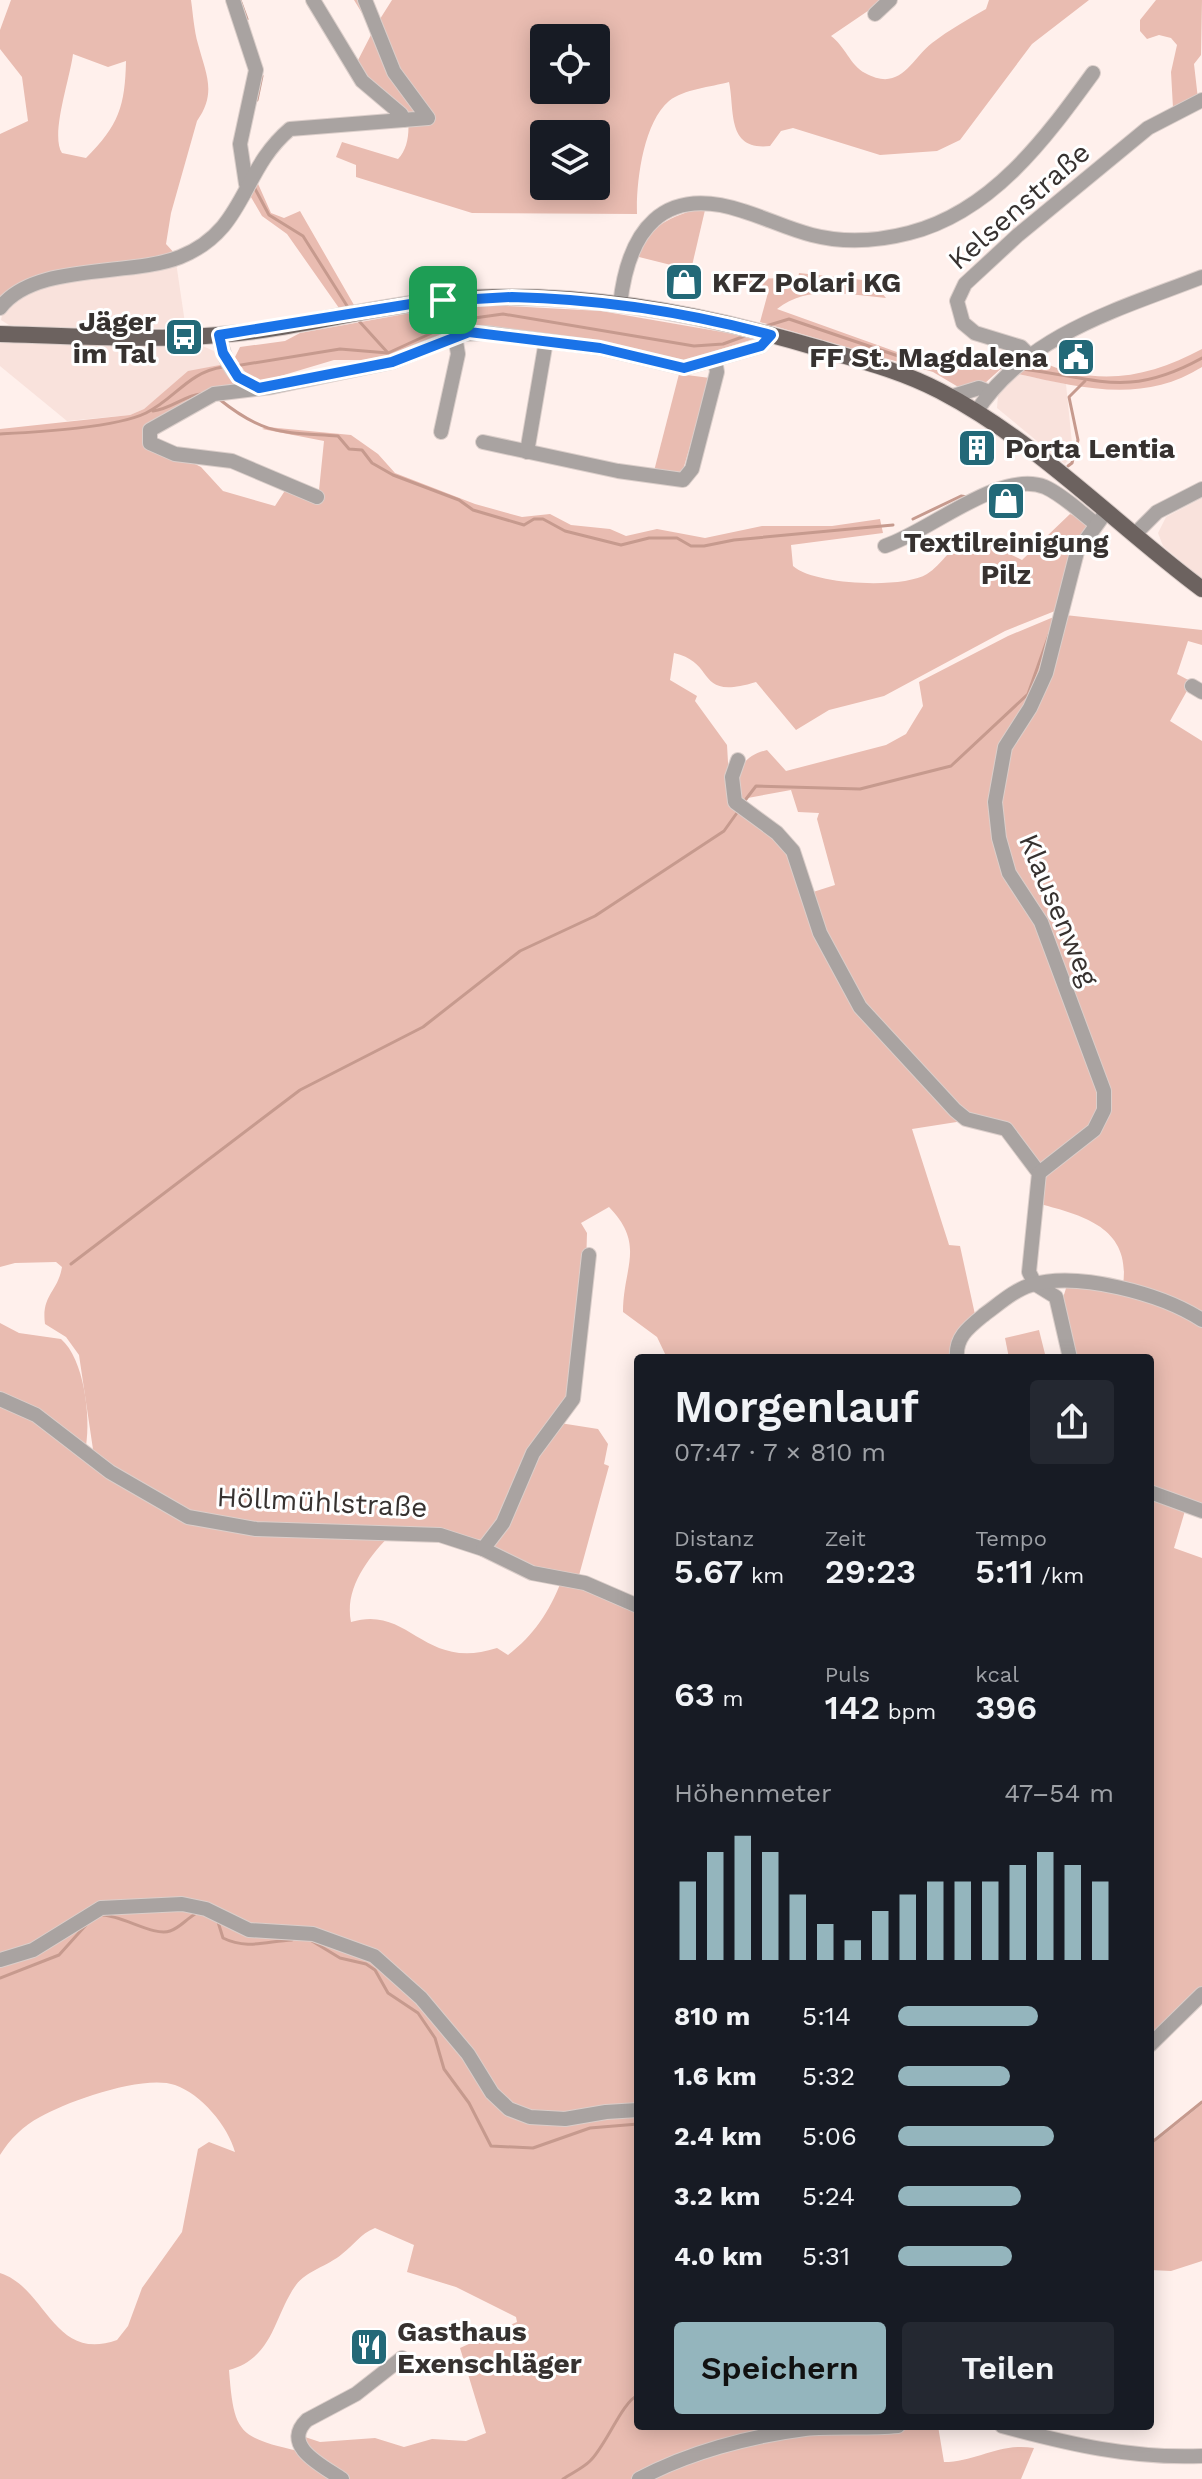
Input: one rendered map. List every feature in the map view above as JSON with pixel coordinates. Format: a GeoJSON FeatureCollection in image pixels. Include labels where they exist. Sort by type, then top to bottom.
{"type":"FeatureCollection","features":[{"type":"Feature","properties":{"kind":"main road"},"geometry":{"type":"LineString","coordinates":[[0,334],[219,335],[478,297],[551,298],[620,305],[742,328],[888,369],[950,397],[1012,435],[1101,518],[1134,535],[1202,589]]}},
{"type":"Feature","properties":{"kind":"street"},"geometry":{"type":"LineString","coordinates":[[233,0],[256,70],[240,144],[250,179]]}},
{"type":"Feature","properties":{"kind":"street"},"geometry":{"type":"LineString","coordinates":[[313,0],[357,74],[372,92],[401,114],[403,120]]}},
{"type":"Feature","properties":{"kind":"street"},"geometry":{"type":"LineString","coordinates":[[0,308],[29,288],[52,280],[150,266],[196,249],[228,224],[250,179],[290,129],[428,118],[394,72],[365,0]]}},
{"type":"Feature","properties":{"kind":"street"},"geometry":{"type":"LineString","coordinates":[[875,14],[890,0]]}},
{"type":"Feature","properties":{"kind":"street"},"geometry":{"type":"LineString","coordinates":[[620,305],[626,268],[637,238],[658,216],[681,205],[728,207],[812,235],[842,239],[888,238],[932,226],[953,216],[993,189],[1027,157],[1093,73]]}},
{"type":"Feature","properties":{"kind":"street","name":"Kelsenstraße"},"geometry":{"type":"LineString","coordinates":[[1025,357],[1015,344],[975,333],[964,324],[957,301],[965,284],[1009,243],[1148,128],[1202,100]]}},
{"type":"Feature","properties":{"kind":"street"},"geometry":{"type":"LineString","coordinates":[[976,412],[1001,378],[1025,357],[1086,324],[1202,277]]}},
{"type":"Feature","properties":{"kind":"street"},"geometry":{"type":"LineString","coordinates":[[317,497],[232,461],[175,454],[150,443],[151,428],[209,396],[392,362],[455,336],[476,332],[611,350],[677,368],[761,346],[766,334]]}},
{"type":"Feature","properties":{"kind":"street"},"geometry":{"type":"LineString","coordinates":[[219,335],[226,359],[238,377],[255,388]]}},
{"type":"Feature","properties":{"kind":"street"},"geometry":{"type":"LineString","coordinates":[[441,432],[458,354],[455,336]]}},
{"type":"Feature","properties":{"kind":"street"},"geometry":{"type":"LineString","coordinates":[[527,452],[546,341]]}},
{"type":"Feature","properties":{"kind":"street"},"geometry":{"type":"LineString","coordinates":[[483,442],[626,473],[683,480],[692,469],[717,372],[715,360]]}},
{"type":"Feature","properties":{"kind":"street"},"geometry":{"type":"LineString","coordinates":[[950,397],[979,388],[989,392]]}},
{"type":"Feature","properties":{"kind":"street"},"geometry":{"type":"LineString","coordinates":[[885,546],[910,537],[948,511],[1016,483],[1038,486],[1101,518]]}},
{"type":"Feature","properties":{"kind":"street"},"geometry":{"type":"LineString","coordinates":[[1134,535],[1157,512],[1202,489]]}},
{"type":"Feature","properties":{"kind":"street","name":"Klausenweg"},"geometry":{"type":"LineString","coordinates":[[1039,1173],[1094,1130],[1104,1110],[1104,1091],[1045,930],[1006,864],[997,826],[996,792],[1005,747],[1030,708],[1046,673],[1077,552],[1101,518]]}},
{"type":"Feature","properties":{"kind":"street"},"geometry":{"type":"LineString","coordinates":[[738,760],[732,785],[740,808],[777,833],[793,851],[820,933],[860,1007],[955,1110],[966,1119],[1006,1129],[1039,1173],[1029,1267],[1035,1284],[1058,1300]]}},
{"type":"Feature","properties":{"kind":"street"},"geometry":{"type":"LineString","coordinates":[[483,1549],[503,1523],[533,1453],[576,1393],[577,1343],[589,1255]]}},
{"type":"Feature","properties":{"kind":"street"},"geometry":{"type":"LineString","coordinates":[[1063,1283],[1058,1300],[1069,1354]]}},
{"type":"Feature","properties":{"kind":"street"},"geometry":{"type":"LineString","coordinates":[[957,1354],[957,1343],[964,1333],[1003,1300],[1035,1284],[1113,1286],[1146,1293],[1202,1320]]}},
{"type":"Feature","properties":{"kind":"street","name":"Höllmühlstraße"},"geometry":{"type":"LineString","coordinates":[[0,1399],[36,1415],[110,1472],[188,1517],[281,1531],[431,1533],[483,1549],[532,1573],[585,1583],[634,1604]]}},
{"type":"Feature","properties":{"kind":"street"},"geometry":{"type":"LineString","coordinates":[[1154,1493],[1202,1511]]}},
{"type":"Feature","properties":{"kind":"street"},"geometry":{"type":"LineString","coordinates":[[0,1960],[33,1950],[84,1916],[110,1906],[182,1904],[206,1909],[249,1930],[313,1934],[363,1950],[421,1998],[468,2054],[492,2093],[509,2109],[530,2117],[565,2119],[634,2110]]}},
{"type":"Feature","properties":{"kind":"street"},"geometry":{"type":"LineString","coordinates":[[1154,2041],[1202,1994]]}},
{"type":"Feature","properties":{"kind":"street"},"geometry":{"type":"LineString","coordinates":[[342,2479],[302,2450],[298,2440],[300,2429],[307,2420],[367,2386],[402,2358]]}},
{"type":"Feature","properties":{"kind":"street"},"geometry":{"type":"LineString","coordinates":[[639,2479],[676,2462],[803,2430]]}},
{"type":"Feature","properties":{"kind":"street"},"geometry":{"type":"LineString","coordinates":[[1019,2430],[1116,2453],[1155,2458],[1202,2456]]}},
{"type":"Feature","properties":{"kind":"shaded area"},"geometry":{"type":"Polygon","coordinates":[[[11,0],[191,0],[208,92],[171,213],[166,244],[176,255],[74,271],[0,301],[0,134],[28,121],[22,77],[0,49],[0,30],[11,0]],[[73,54],[59,120],[62,153],[86,158],[113,125],[122,103],[126,61],[108,67],[73,54]]]}},
{"type":"Feature","properties":{"kind":"shaded area"},"geometry":{"type":"Polygon","coordinates":[[[354,0],[362,0],[373,30],[392,0],[884,0],[831,36],[860,70],[877,78],[888,79],[904,72],[938,38],[986,9],[989,0],[1089,0],[1032,44],[960,140],[937,151],[880,155],[793,128],[781,131],[770,146],[756,146],[746,142],[735,126],[729,82],[675,97],[660,111],[647,138],[640,170],[637,214],[472,213],[356,177],[356,165],[336,157],[342,142],[398,159],[408,138],[408,125],[407,113],[355,66],[373,31],[354,0]]]}},
{"type":"Feature","properties":{"kind":"shaded area"},"geometry":{"type":"Polygon","coordinates":[[[1156,0],[1202,0],[1201,55],[1194,64],[1198,99],[1173,108],[1171,72],[1177,45],[1171,38],[1159,35],[1147,39],[1140,31],[1140,20],[1156,0]]]}},
{"type":"Feature","properties":{"kind":"shaded area"},"geometry":{"type":"Polygon","coordinates":[[[255,177],[271,213],[284,218],[300,211],[354,305],[339,308],[287,234],[262,216],[248,192],[255,177]]]}},
{"type":"Feature","properties":{"kind":"shaded area"},"geometry":{"type":"Polygon","coordinates":[[[694,210],[705,210],[691,270],[635,256],[645,239],[659,226],[694,210]]]}},
{"type":"Feature","properties":{"kind":"shaded area"},"geometry":{"type":"Polygon","coordinates":[[[176,262],[185,323],[164,328],[51,327],[9,325],[1,320],[9,302],[43,286],[176,262]]]}},
{"type":"Feature","properties":{"kind":"shaded area"},"geometry":{"type":"Polygon","coordinates":[[[799,273],[872,281],[886,298],[816,294],[789,301],[777,309],[908,356],[955,360],[1015,356],[984,384],[976,382],[960,388],[933,372],[760,322],[769,289],[728,279],[798,278],[799,273]]]}},
{"type":"Feature","properties":{"kind":"shaded area"},"geometry":{"type":"Polygon","coordinates":[[[489,305],[601,311],[757,338],[680,362],[470,327],[455,328],[405,352],[373,360],[334,360],[267,380],[267,383],[251,381],[235,357],[240,347],[285,341],[300,333],[427,310],[489,305]]]}},
{"type":"Feature","properties":{"kind":"shaded area"},"geometry":{"type":"Polygon","coordinates":[[[0,340],[198,344],[214,351],[225,364],[188,372],[144,409],[130,415],[67,421],[0,366],[0,340]]]}},
{"type":"Feature","properties":{"kind":"shaded area"},"geometry":{"type":"Polygon","coordinates":[[[1202,349],[1202,367],[1157,386],[1135,389],[1089,388],[1018,374],[1038,360],[1080,374],[1121,376],[1162,367],[1202,349]]]}},
{"type":"Feature","properties":{"kind":"shaded area"},"geometry":{"type":"Polygon","coordinates":[[[225,364],[241,385],[145,439],[201,467],[223,491],[275,506],[286,489],[318,500],[324,441],[262,429],[267,427],[351,435],[378,454],[395,473],[475,504],[522,517],[550,514],[571,525],[610,529],[626,536],[657,529],[705,538],[762,526],[832,526],[880,519],[883,533],[791,545],[793,566],[838,581],[880,583],[915,579],[932,570],[966,533],[1022,560],[1070,514],[1089,522],[1060,609],[1005,631],[884,696],[829,710],[796,730],[756,682],[736,687],[714,684],[697,664],[674,653],[670,680],[697,696],[695,701],[727,745],[730,796],[780,839],[843,978],[963,1121],[912,1129],[949,1245],[960,1246],[976,1319],[957,1354],[665,1354],[657,1337],[623,1312],[630,1245],[627,1233],[609,1207],[581,1223],[587,1233],[586,1266],[572,1391],[502,1520],[483,1540],[206,1519],[94,1456],[79,1355],[66,1337],[45,1324],[45,1306],[62,1267],[56,1262],[15,1263],[0,1267],[0,429],[130,415],[144,409],[188,371],[225,364]]]}},
{"type":"Feature","properties":{"kind":"shaded area"},"geometry":{"type":"Polygon","coordinates":[[[679,374],[710,378],[683,470],[678,473],[654,471],[679,374]]]}},
{"type":"Feature","properties":{"kind":"shaded area"},"geometry":{"type":"Polygon","coordinates":[[[1018,374],[1066,384],[1072,443],[1070,458],[1065,464],[997,408],[998,395],[1018,374]]]}},
{"type":"Feature","properties":{"kind":"shaded area"},"geometry":{"type":"Polygon","coordinates":[[[1202,498],[1202,579],[1163,546],[1158,533],[1166,517],[1202,498]]]}},
{"type":"Feature","properties":{"kind":"shaded area"},"geometry":{"type":"Polygon","coordinates":[[[1065,615],[1202,630],[1202,645],[1188,641],[1177,674],[1192,682],[1170,721],[1202,741],[1202,1317],[1123,1285],[1124,1266],[1120,1250],[1102,1228],[1074,1214],[1040,1204],[1041,1176],[1107,1110],[1001,835],[1001,768],[1065,615]]]}},
{"type":"Feature","properties":{"kind":"shaded area"},"geometry":{"type":"Polygon","coordinates":[[[1056,616],[1047,660],[1011,730],[994,824],[1099,1076],[1099,1117],[1040,1165],[1026,1145],[965,1116],[867,1011],[823,934],[810,893],[835,885],[817,819],[819,813],[798,812],[791,790],[737,800],[736,782],[745,762],[767,750],[786,771],[886,745],[906,734],[923,706],[919,682],[1008,636],[1056,616]]]}},
{"type":"Feature","properties":{"kind":"shaded area"},"geometry":{"type":"Polygon","coordinates":[[[1067,1285],[1113,1288],[1202,1322],[1202,1508],[1187,1504],[1174,1548],[1202,1558],[1202,1990],[1154,2036],[1154,1354],[1072,1354],[1063,1298],[1067,1285]]]}},
{"type":"Feature","properties":{"kind":"shaded area"},"geometry":{"type":"Polygon","coordinates":[[[0,1323],[19,1333],[61,1339],[69,1348],[84,1389],[86,1446],[0,1397],[0,1323]]]}},
{"type":"Feature","properties":{"kind":"shaded area"},"geometry":{"type":"Polygon","coordinates":[[[1039,1330],[1045,1354],[1008,1354],[1005,1338],[1039,1330]]]}},
{"type":"Feature","properties":{"kind":"shaded area"},"geometry":{"type":"Polygon","coordinates":[[[0,1402],[23,1411],[184,1519],[391,1534],[374,1553],[355,1585],[351,1597],[351,1622],[371,1619],[388,1622],[451,1652],[472,1653],[497,1648],[508,1655],[540,1622],[561,1582],[634,1608],[634,2430],[939,2430],[944,2462],[1010,2448],[1034,2448],[1021,2479],[0,2479],[0,2273],[16,2281],[29,2293],[64,2333],[78,2341],[96,2344],[117,2340],[128,2326],[142,2288],[182,2232],[198,2149],[209,2142],[235,2152],[226,2132],[204,2103],[185,2089],[161,2083],[126,2086],[87,2097],[34,2121],[13,2138],[0,2155],[0,1402]],[[375,2228],[336,2258],[300,2280],[264,2346],[244,2364],[229,2370],[233,2407],[243,2429],[263,2441],[298,2451],[302,2436],[320,2442],[375,2438],[404,2447],[432,2439],[466,2441],[486,2433],[460,2348],[517,2322],[516,2317],[456,2287],[407,2272],[414,2245],[375,2228]]]}},
{"type":"Feature","properties":{"kind":"shaded area"},"geometry":{"type":"Polygon","coordinates":[[[560,1423],[598,1429],[608,1444],[604,1464],[609,1466],[578,1579],[547,1575],[492,1550],[525,1474],[560,1423]]]}},
{"type":"Feature","properties":{"kind":"shaded area"},"geometry":{"type":"Polygon","coordinates":[[[1202,2104],[1202,2261],[1171,2271],[1154,2270],[1154,2143],[1202,2104]]]}},
{"type":"Feature","properties":{"kind":"waterway"},"geometry":{"type":"LineString","coordinates":[[240,0],[247,19]]}},
{"type":"Feature","properties":{"kind":"waterway"},"geometry":{"type":"LineString","coordinates":[[257,100],[262,76]]}},
{"type":"Feature","properties":{"kind":"waterway"},"geometry":{"type":"LineString","coordinates":[[253,185],[269,215],[303,236],[349,309]]}},
{"type":"Feature","properties":{"kind":"waterway"},"geometry":{"type":"LineString","coordinates":[[235,366],[340,349],[388,353],[460,320],[503,314],[694,346],[723,344],[745,336]]}},
{"type":"Feature","properties":{"kind":"waterway"},"geometry":{"type":"LineString","coordinates":[[766,326],[789,319],[910,360],[1006,368]]}},
{"type":"Feature","properties":{"kind":"waterway"},"geometry":{"type":"LineString","coordinates":[[359,321],[388,353]]}},
{"type":"Feature","properties":{"kind":"waterway"},"geometry":{"type":"LineString","coordinates":[[1022,369],[1093,380],[1133,382],[1176,371],[1202,358]]}},
{"type":"Feature","properties":{"kind":"waterway"},"geometry":{"type":"LineString","coordinates":[[0,434],[75,428],[132,418],[156,407],[200,374],[223,367]]}},
{"type":"Feature","properties":{"kind":"waterway"},"geometry":{"type":"LineString","coordinates":[[1068,466],[1072,463],[1078,440],[1069,397],[1085,381]]}},
{"type":"Feature","properties":{"kind":"waterway"},"geometry":{"type":"LineString","coordinates":[[153,411],[201,394]]}},
{"type":"Feature","properties":{"kind":"waterway"},"geometry":{"type":"LineString","coordinates":[[219,399],[262,426],[288,432],[338,436],[349,449],[362,450],[372,463],[393,475],[459,500],[473,510],[524,525],[534,519],[543,519],[565,531],[621,545],[649,538],[677,538],[691,546],[704,546],[734,540],[893,525]]}},
{"type":"Feature","properties":{"kind":"waterway"},"geometry":{"type":"LineString","coordinates":[[913,519],[961,496],[968,497]]}},
{"type":"Feature","properties":{"kind":"waterway"},"geometry":{"type":"LineString","coordinates":[[743,803],[756,786],[860,789],[951,766],[1028,694],[1049,635]]}},
{"type":"Feature","properties":{"kind":"waterway"},"geometry":{"type":"LineString","coordinates":[[71,1264],[300,1090],[423,1027],[520,951],[595,916],[724,831],[739,810]]}},
{"type":"Feature","properties":{"kind":"waterway"},"geometry":{"type":"LineString","coordinates":[[103,1915],[164,1932],[177,1928],[197,1913]]}},
{"type":"Feature","properties":{"kind":"waterway"},"geometry":{"type":"LineString","coordinates":[[218,1922],[223,1938],[232,1942],[249,1944],[292,1940]]}},
{"type":"Feature","properties":{"kind":"waterway"},"geometry":{"type":"LineString","coordinates":[[0,1978],[59,1955],[86,1925]]}},
{"type":"Feature","properties":{"kind":"waterway"},"geometry":{"type":"LineString","coordinates":[[312,1941],[340,1958],[366,1964],[375,1970],[388,1993],[418,2013],[435,2038],[444,2069],[469,2103],[491,2146],[533,2148],[590,2128],[634,2124]]}},
{"type":"Feature","properties":{"kind":"waterway"},"geometry":{"type":"LineString","coordinates":[[1154,2141],[1202,2102]]}},
{"type":"Feature","properties":{"kind":"waterway"},"geometry":{"type":"LineString","coordinates":[[563,2479],[590,2461],[634,2398]]}},
{"type":"Feature","properties":{"kind":"place","name":"KFZ Polari KG"},"geometry":{"type":"Point","coordinates":[684,282]}},
{"type":"Feature","properties":{"kind":"place","name":"Jäger im Tal"},"geometry":{"type":"Point","coordinates":[184,337]}},
{"type":"Feature","properties":{"kind":"place","name":"FF St. Magdalena"},"geometry":{"type":"Point","coordinates":[1076,357]}},
{"type":"Feature","properties":{"kind":"place","name":"Porta Lentia"},"geometry":{"type":"Point","coordinates":[977,448]}},
{"type":"Feature","properties":{"kind":"place","name":"Textilreinigung Pilz"},"geometry":{"type":"Point","coordinates":[1006,501]}},
{"type":"Feature","properties":{"kind":"place","name":"Gasthaus Exenschläger"},"geometry":{"type":"Point","coordinates":[369,2347]}},
{"type":"Feature","properties":{"kind":"route"},"geometry":{"type":"LineString","coordinates":[[512,297],[594,301],[677,313],[771,335],[761,346],[684,368],[600,348],[469,332],[392,362],[255,388],[240,379],[230,366],[219,335],[443,300],[512,297]]}}]}
